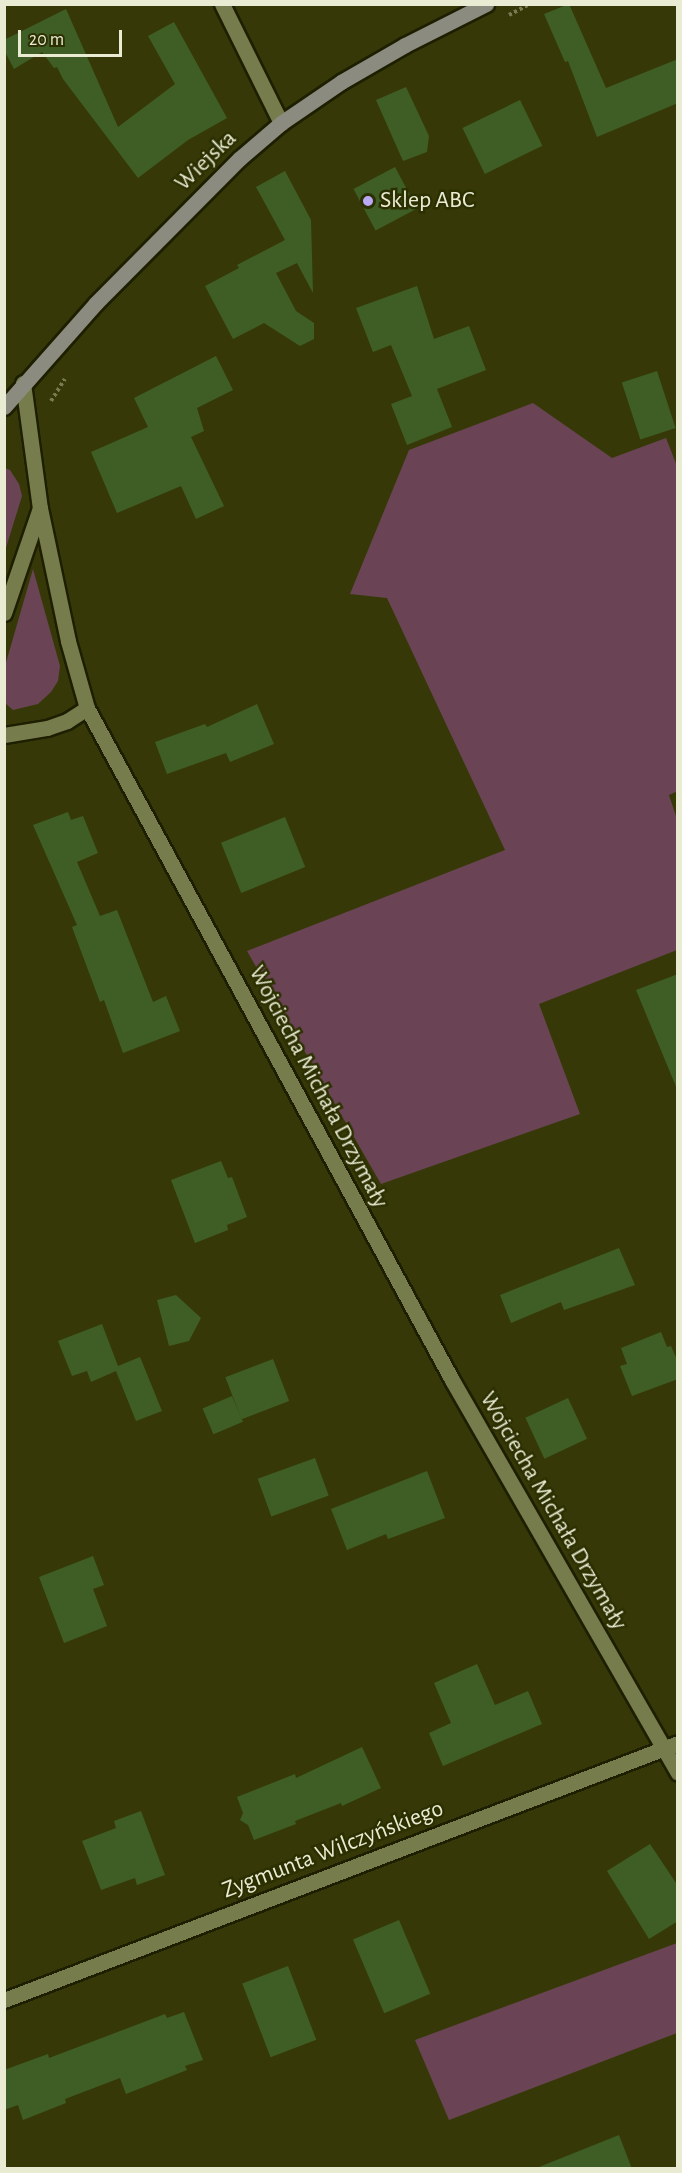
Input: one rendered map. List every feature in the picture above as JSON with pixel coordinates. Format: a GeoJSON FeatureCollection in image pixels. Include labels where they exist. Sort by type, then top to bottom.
{"type":"FeatureCollection","features":[{"type":"Feature","properties":{"kind":"street"},"geometry":{"type":"LineString","coordinates":[[222,4],[281,123]]}},
{"type":"Feature","properties":{"kind":"street","name":"Wiejska"},"geometry":{"type":"LineString","coordinates":[[4,407],[68,332],[239,159],[281,123],[340,82],[486,4]]}},
{"type":"Feature","properties":{"kind":"street","name":"Wojciecha Michała Drzymały"},"geometry":{"type":"LineString","coordinates":[[23,383],[40,508],[68,641],[87,708],[452,1380],[678,1773]]}},
{"type":"Feature","properties":{"kind":"street"},"geometry":{"type":"LineString","coordinates":[[4,613],[40,508]]}},
{"type":"Feature","properties":{"kind":"street"},"geometry":{"type":"LineString","coordinates":[[4,735],[47,728],[67,721],[87,708]]}},
{"type":"Feature","properties":{"kind":"street","name":"Zygmunta Wilczyńskiego"},"geometry":{"type":"LineString","coordinates":[[4,2000],[678,1743]]}},
{"type":"Feature","properties":{"kind":"path"},"geometry":{"type":"LineString","coordinates":[[501,20],[530,4]]}},
{"type":"Feature","properties":{"kind":"path"},"geometry":{"type":"LineString","coordinates":[[30,434],[66,378]]}},
{"type":"Feature","properties":{"kind":"shaded area"},"geometry":{"type":"Polygon","coordinates":[[[533,403],[612,458],[666,438],[677,466],[678,791],[669,795],[677,819],[677,950],[539,1004],[580,1114],[381,1184],[247,951],[505,850],[387,598],[350,594],[409,450],[533,403]]]}},
{"type":"Feature","properties":{"kind":"shaded area"},"geometry":{"type":"Polygon","coordinates":[[[5,468],[10,470],[19,484],[22,496],[5,551],[5,468]]]}},
{"type":"Feature","properties":{"kind":"shaded area"},"geometry":{"type":"Polygon","coordinates":[[[33,569],[60,666],[58,681],[51,692],[38,704],[13,710],[5,703],[5,666],[33,569]]]}},
{"type":"Feature","properties":{"kind":"shaded area"},"geometry":{"type":"Polygon","coordinates":[[[677,1943],[677,2033],[449,2120],[415,2040],[677,1943]]]}},
{"type":"Feature","properties":{"kind":"building"},"geometry":{"type":"Polygon","coordinates":[[[569,4],[606,88],[678,59],[678,103],[597,137],[568,61],[565,62],[544,14],[569,4]]]}},
{"type":"Feature","properties":{"kind":"building"},"geometry":{"type":"Polygon","coordinates":[[[66,9],[118,127],[175,84],[148,36],[174,22],[227,118],[188,140],[138,178],[63,79],[57,67],[54,68],[42,52],[14,69],[4,50],[4,40],[66,9]]]}},
{"type":"Feature","properties":{"kind":"building"},"geometry":{"type":"Polygon","coordinates":[[[406,87],[429,136],[427,152],[403,161],[376,100],[406,87]]]}},
{"type":"Feature","properties":{"kind":"building"},"geometry":{"type":"Polygon","coordinates":[[[520,100],[542,146],[485,174],[462,128],[520,100]]]}},
{"type":"Feature","properties":{"kind":"building"},"geometry":{"type":"Polygon","coordinates":[[[395,167],[417,208],[376,231],[354,189],[395,167]]]}},
{"type":"Feature","properties":{"kind":"building"},"geometry":{"type":"Polygon","coordinates":[[[285,171],[311,220],[313,293],[297,263],[276,273],[296,311],[314,323],[314,339],[300,346],[264,323],[233,339],[205,286],[239,268],[237,265],[285,240],[256,187],[285,171]]]}},
{"type":"Feature","properties":{"kind":"building"},"geometry":{"type":"Polygon","coordinates":[[[417,286],[434,339],[469,326],[486,370],[437,389],[452,427],[407,445],[391,404],[412,396],[391,345],[373,352],[356,308],[417,286]]]}},
{"type":"Feature","properties":{"kind":"building"},"geometry":{"type":"Polygon","coordinates":[[[216,356],[233,390],[197,408],[204,431],[191,437],[224,506],[196,519],[181,486],[117,513],[91,452],[148,427],[134,398],[216,356]]]}},
{"type":"Feature","properties":{"kind":"building"},"geometry":{"type":"Polygon","coordinates":[[[657,371],[676,428],[640,439],[622,382],[657,371]]]}},
{"type":"Feature","properties":{"kind":"building"},"geometry":{"type":"Polygon","coordinates":[[[257,704],[274,744],[230,762],[226,753],[167,774],[155,742],[205,724],[207,727],[257,704]]]}},
{"type":"Feature","properties":{"kind":"building"},"geometry":{"type":"Polygon","coordinates":[[[68,812],[71,820],[83,816],[98,853],[77,862],[100,916],[117,910],[153,1002],[166,996],[180,1031],[123,1053],[104,1000],[100,1002],[72,927],[77,925],[33,825],[68,812]]]}},
{"type":"Feature","properties":{"kind":"building"},"geometry":{"type":"Polygon","coordinates":[[[285,817],[305,867],[241,893],[221,843],[285,817]]]}},
{"type":"Feature","properties":{"kind":"building"},"geometry":{"type":"Polygon","coordinates":[[[678,974],[678,1089],[677,1089],[636,990],[678,974]]]}},
{"type":"Feature","properties":{"kind":"building"},"geometry":{"type":"Polygon","coordinates":[[[221,1161],[228,1178],[232,1177],[247,1217],[227,1225],[228,1230],[195,1243],[171,1180],[221,1161]]]}},
{"type":"Feature","properties":{"kind":"building"},"geometry":{"type":"Polygon","coordinates":[[[619,1248],[635,1285],[564,1310],[561,1302],[511,1323],[500,1295],[619,1248]]]}},
{"type":"Feature","properties":{"kind":"building"},"geometry":{"type":"Polygon","coordinates":[[[176,1295],[201,1318],[189,1341],[169,1346],[157,1300],[176,1295]]]}},
{"type":"Feature","properties":{"kind":"building"},"geometry":{"type":"Polygon","coordinates":[[[102,1324],[118,1366],[140,1357],[162,1411],[136,1421],[116,1371],[91,1382],[87,1371],[72,1376],[58,1341],[102,1324]]]}},
{"type":"Feature","properties":{"kind":"building"},"geometry":{"type":"Polygon","coordinates":[[[661,1332],[667,1347],[671,1346],[678,1362],[678,1379],[632,1396],[620,1366],[627,1364],[621,1348],[661,1332]]]}},
{"type":"Feature","properties":{"kind":"building"},"geometry":{"type":"Polygon","coordinates":[[[273,1359],[289,1401],[242,1419],[225,1377],[273,1359]]]}},
{"type":"Feature","properties":{"kind":"building"},"geometry":{"type":"Polygon","coordinates":[[[232,1396],[243,1422],[213,1434],[203,1409],[232,1396]]]}},
{"type":"Feature","properties":{"kind":"building"},"geometry":{"type":"Polygon","coordinates":[[[568,1398],[587,1439],[544,1459],[525,1418],[568,1398]]]}},
{"type":"Feature","properties":{"kind":"building"},"geometry":{"type":"Polygon","coordinates":[[[315,1458],[329,1496],[271,1516],[258,1479],[315,1458]]]}},
{"type":"Feature","properties":{"kind":"building"},"geometry":{"type":"Polygon","coordinates":[[[427,1471],[445,1518],[388,1539],[386,1534],[347,1550],[331,1509],[427,1471]]]}},
{"type":"Feature","properties":{"kind":"building"},"geometry":{"type":"Polygon","coordinates":[[[93,1556],[104,1585],[93,1589],[107,1626],[64,1643],[39,1577],[93,1556]]]}},
{"type":"Feature","properties":{"kind":"building"},"geometry":{"type":"Polygon","coordinates":[[[477,1664],[495,1705],[528,1691],[542,1724],[443,1766],[429,1733],[451,1723],[434,1683],[477,1664]]]}},
{"type":"Feature","properties":{"kind":"building"},"geometry":{"type":"Polygon","coordinates":[[[362,1747],[381,1788],[342,1806],[341,1803],[295,1821],[296,1824],[254,1840],[248,1825],[240,1820],[243,1813],[237,1797],[295,1774],[296,1778],[362,1747]]]}},
{"type":"Feature","properties":{"kind":"building"},"geometry":{"type":"Polygon","coordinates":[[[141,1811],[165,1875],[137,1885],[135,1878],[101,1890],[82,1841],[116,1828],[114,1821],[141,1811]]]}},
{"type":"Feature","properties":{"kind":"building"},"geometry":{"type":"Polygon","coordinates":[[[650,1844],[678,1886],[678,1921],[649,1939],[607,1871],[650,1844]]]}},
{"type":"Feature","properties":{"kind":"building"},"geometry":{"type":"Polygon","coordinates":[[[399,1920],[430,1994],[384,2013],[353,1940],[399,1920]]]}},
{"type":"Feature","properties":{"kind":"building"},"geometry":{"type":"Polygon","coordinates":[[[288,1966],[316,2040],[271,2057],[242,1984],[288,1966]]]}},
{"type":"Feature","properties":{"kind":"building"},"geometry":{"type":"Polygon","coordinates":[[[184,2012],[203,2060],[185,2066],[187,2070],[126,2094],[120,2078],[65,2099],[66,2103],[23,2120],[18,2105],[4,2110],[4,2070],[48,2054],[49,2058],[165,2014],[167,2018],[184,2012]]]}},
{"type":"Feature","properties":{"kind":"building"},"geometry":{"type":"Polygon","coordinates":[[[619,2135],[632,2169],[539,2169],[539,2167],[619,2135]]]}},
{"type":"Feature","properties":{"kind":"place","name":"Sklep ABC"},"geometry":{"type":"Point","coordinates":[368,201]}}]}
